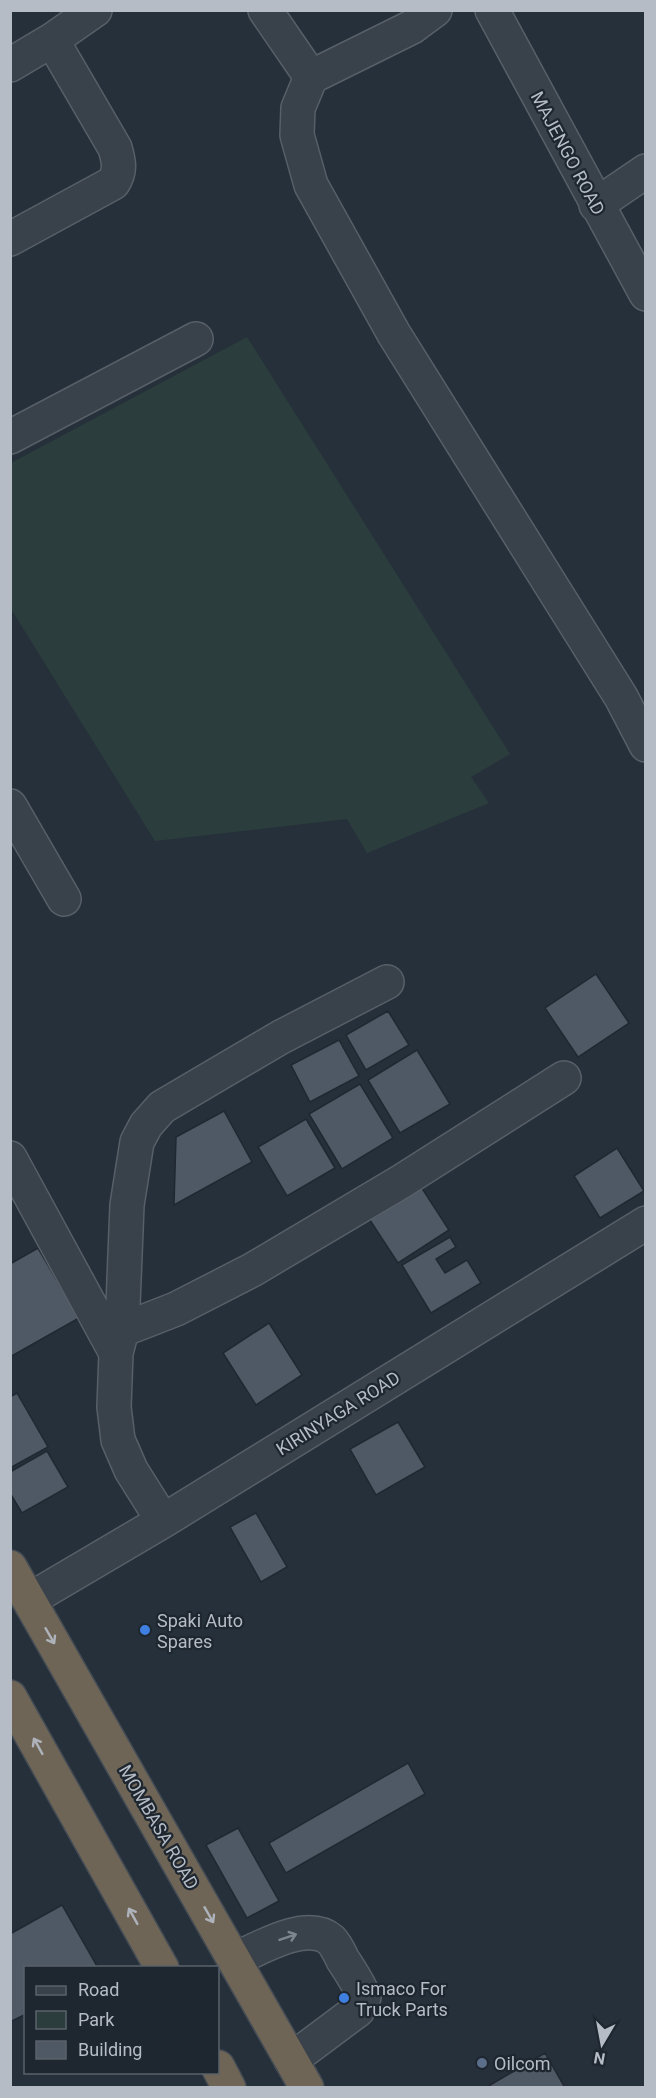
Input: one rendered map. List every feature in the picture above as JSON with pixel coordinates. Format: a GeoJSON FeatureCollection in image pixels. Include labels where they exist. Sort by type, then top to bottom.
{"type":"FeatureCollection","features":[{"type":"Feature","properties":{"kind":"highway","name":"MOMBASA ROAD"},"geometry":{"type":"LineString","coordinates":[[10,1567],[299,2074]]}},
{"type":"Feature","properties":{"kind":"highway"},"geometry":{"type":"LineString","coordinates":[[10,1697],[161,1966]]}},
{"type":"Feature","properties":{"kind":"highway"},"geometry":{"type":"LineString","coordinates":[[219,2069],[229,2088]]}},
{"type":"Feature","properties":{"kind":"street"},"geometry":{"type":"LineString","coordinates":[[10,65],[52,40],[95,10]]}},
{"type":"Feature","properties":{"kind":"street"},"geometry":{"type":"LineString","coordinates":[[265,10],[311,78]]}},
{"type":"Feature","properties":{"kind":"street"},"geometry":{"type":"LineString","coordinates":[[435,10],[412,27],[311,78],[298,108],[297,135],[311,185],[394,334],[614,687],[645,745]]}},
{"type":"Feature","properties":{"kind":"street","name":"MAJENGO ROAD"},"geometry":{"type":"LineString","coordinates":[[492,10],[645,294]]}},
{"type":"Feature","properties":{"kind":"street"},"geometry":{"type":"LineString","coordinates":[[10,239],[113,183],[118,175],[119,163],[115,148],[52,40]]}},
{"type":"Feature","properties":{"kind":"street"},"geometry":{"type":"LineString","coordinates":[[596,205],[645,171]]}},
{"type":"Feature","properties":{"kind":"street"},"geometry":{"type":"LineString","coordinates":[[10,436],[196,339]]}},
{"type":"Feature","properties":{"kind":"street"},"geometry":{"type":"LineString","coordinates":[[10,806],[64,899]]}},
{"type":"Feature","properties":{"kind":"street"},"geometry":{"type":"LineString","coordinates":[[163,1521],[131,1470],[118,1440],[114,1407],[127,1204],[137,1142],[146,1125],[162,1107],[281,1037],[387,982]]}},
{"type":"Feature","properties":{"kind":"street"},"geometry":{"type":"LineString","coordinates":[[119,1341],[252,1270],[402,1181],[564,1078]]}},
{"type":"Feature","properties":{"kind":"street"},"geometry":{"type":"LineString","coordinates":[[10,1158],[119,1341]]}},
{"type":"Feature","properties":{"kind":"street","name":"KIRINYAGA ROAD"},"geometry":{"type":"LineString","coordinates":[[29,1600],[163,1521],[645,1223]]}},
{"type":"Feature","properties":{"kind":"street"},"geometry":{"type":"LineString","coordinates":[[234,1960],[272,1942],[300,1933],[316,1932],[331,1940],[360,1988],[364,1997],[358,2010],[299,2074]]}},
{"type":"Feature","properties":{"kind":"green space"},"geometry":{"type":"Polygon","coordinates":[[[247,337],[510,754],[471,777],[489,803],[367,853],[347,819],[155,841],[11,609],[11,463],[247,337]]]}},
{"type":"Feature","properties":{"kind":"building"},"geometry":{"type":"Polygon","coordinates":[[[596,974],[629,1023],[578,1057],[545,1008],[596,974]]]}},
{"type":"Feature","properties":{"kind":"building"},"geometry":{"type":"Polygon","coordinates":[[[388,1011],[409,1045],[366,1070],[346,1035],[388,1011]]]}},
{"type":"Feature","properties":{"kind":"building"},"geometry":{"type":"Polygon","coordinates":[[[339,1040],[359,1076],[310,1102],[291,1065],[339,1040]]]}},
{"type":"Feature","properties":{"kind":"building"},"geometry":{"type":"Polygon","coordinates":[[[417,1050],[450,1104],[400,1133],[368,1080],[417,1050]]]}},
{"type":"Feature","properties":{"kind":"building"},"geometry":{"type":"Polygon","coordinates":[[[360,1084],[393,1138],[342,1169],[309,1114],[360,1084]]]}},
{"type":"Feature","properties":{"kind":"building"},"geometry":{"type":"Polygon","coordinates":[[[224,1111],[252,1162],[174,1205],[176,1137],[224,1111]]]}},
{"type":"Feature","properties":{"kind":"building"},"geometry":{"type":"Polygon","coordinates":[[[306,1119],[335,1168],[287,1196],[258,1147],[306,1119]]]}},
{"type":"Feature","properties":{"kind":"building"},"geometry":{"type":"Polygon","coordinates":[[[617,1148],[644,1191],[600,1218],[574,1176],[617,1148]]]}},
{"type":"Feature","properties":{"kind":"building"},"geometry":{"type":"Polygon","coordinates":[[[416,1179],[449,1230],[398,1263],[364,1211],[416,1179]]]}},
{"type":"Feature","properties":{"kind":"building"},"geometry":{"type":"Polygon","coordinates":[[[450,1237],[456,1247],[436,1259],[445,1273],[467,1260],[481,1283],[431,1313],[402,1265],[450,1237]]]}},
{"type":"Feature","properties":{"kind":"building"},"geometry":{"type":"Polygon","coordinates":[[[38,1248],[79,1318],[10,1357],[10,1264],[38,1248]]]}},
{"type":"Feature","properties":{"kind":"building"},"geometry":{"type":"Polygon","coordinates":[[[269,1323],[302,1375],[256,1405],[223,1353],[269,1323]]]}},
{"type":"Feature","properties":{"kind":"building"},"geometry":{"type":"Polygon","coordinates":[[[17,1393],[48,1447],[10,1468],[10,1397],[17,1393]]]}},
{"type":"Feature","properties":{"kind":"building"},"geometry":{"type":"Polygon","coordinates":[[[398,1422],[425,1467],[376,1495],[350,1449],[398,1422]]]}},
{"type":"Feature","properties":{"kind":"building"},"geometry":{"type":"Polygon","coordinates":[[[47,1451],[68,1487],[22,1513],[10,1493],[10,1472],[47,1451]]]}},
{"type":"Feature","properties":{"kind":"building"},"geometry":{"type":"Polygon","coordinates":[[[256,1513],[287,1567],[261,1582],[230,1527],[256,1513]]]}},
{"type":"Feature","properties":{"kind":"building"},"geometry":{"type":"Polygon","coordinates":[[[408,1763],[425,1794],[286,1873],[269,1843],[408,1763]]]}},
{"type":"Feature","properties":{"kind":"building"},"geometry":{"type":"Polygon","coordinates":[[[238,1828],[279,1901],[247,1918],[206,1845],[238,1828]]]}},
{"type":"Feature","properties":{"kind":"building"},"geometry":{"type":"Polygon","coordinates":[[[62,1905],[97,1966],[24,1966],[24,2015],[10,2022],[10,1934],[62,1905]]]}},
{"type":"Feature","properties":{"kind":"building"},"geometry":{"type":"Polygon","coordinates":[[[545,2053],[565,2088],[485,2088],[545,2053]]]}},
{"type":"Feature","properties":{"kind":"place","name":"Spaki Auto Spares"},"geometry":{"type":"Point","coordinates":[145,1630]}},
{"type":"Feature","properties":{"kind":"place","name":"Ismaco For Truck Parts"},"geometry":{"type":"Point","coordinates":[344,1998]}},
{"type":"Feature","properties":{"kind":"place","name":"Oilcom"},"geometry":{"type":"Point","coordinates":[482,2063]}}]}
